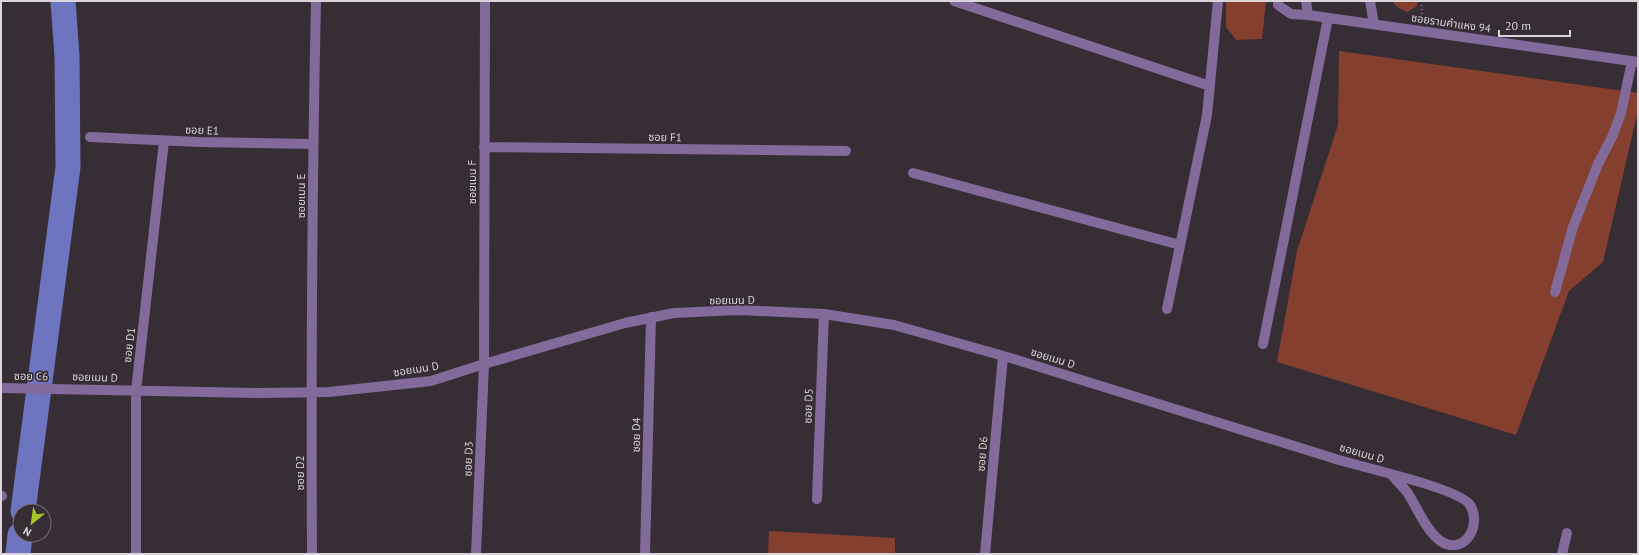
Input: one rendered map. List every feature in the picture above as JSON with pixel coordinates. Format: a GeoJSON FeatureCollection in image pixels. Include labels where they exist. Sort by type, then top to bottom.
{"type":"FeatureCollection","features":[{"type":"Feature","properties":{"kind":"street","name":"ซอยเมน E"},"geometry":{"type":"LineString","coordinates":[[311,392],[316,1]]}},
{"type":"Feature","properties":{"kind":"street","name":"ซอยเมน F"},"geometry":{"type":"LineString","coordinates":[[484,364],[485,1]]}},
{"type":"Feature","properties":{"kind":"street"},"geometry":{"type":"LineString","coordinates":[[954,1],[1210,86]]}},
{"type":"Feature","properties":{"kind":"street"},"geometry":{"type":"LineString","coordinates":[[1167,309],[1207,115],[1218,1]]}},
{"type":"Feature","properties":{"kind":"street","name":"ซอยรามคําแหง 94"},"geometry":{"type":"LineString","coordinates":[[1278,1],[1278,5],[1291,14],[1374,24],[1635,61]]}},
{"type":"Feature","properties":{"kind":"street"},"geometry":{"type":"LineString","coordinates":[[1306,1],[1308,15]]}},
{"type":"Feature","properties":{"kind":"street"},"geometry":{"type":"LineString","coordinates":[[1370,1],[1374,24]]}},
{"type":"Feature","properties":{"kind":"street"},"geometry":{"type":"LineString","coordinates":[[1263,344],[1328,18]]}},
{"type":"Feature","properties":{"kind":"street"},"geometry":{"type":"LineString","coordinates":[[1555,292],[1573,227],[1598,164],[1613,135],[1621,113],[1635,61]]}},
{"type":"Feature","properties":{"kind":"street","name":"ซอย E1"},"geometry":{"type":"LineString","coordinates":[[90,137],[164,141],[313,144]]}},
{"type":"Feature","properties":{"kind":"street","name":"ซอย D1"},"geometry":{"type":"LineString","coordinates":[[136,554],[136,390],[164,141]]}},
{"type":"Feature","properties":{"kind":"street","name":"ซอย F1"},"geometry":{"type":"LineString","coordinates":[[484,147],[846,151]]}},
{"type":"Feature","properties":{"kind":"street"},"geometry":{"type":"LineString","coordinates":[[913,173],[1180,245]]}},
{"type":"Feature","properties":{"kind":"street","name":"ซอยเมน D"},"geometry":{"type":"LineString","coordinates":[[62,388],[261,393],[329,392],[431,381],[625,323],[674,313],[739,310],[824,314],[894,325],[1003,356],[1428,485],[1462,498],[1470,504],[1475,519],[1471,535],[1463,543],[1454,546],[1442,542],[1433,534],[1407,492],[1391,474]]}},
{"type":"Feature","properties":{"kind":"street","name":"ซอย D5"},"geometry":{"type":"LineString","coordinates":[[817,499],[824,314]]}},
{"type":"Feature","properties":{"kind":"street","name":"ซอย D4"},"geometry":{"type":"LineString","coordinates":[[645,554],[651,317]]}},
{"type":"Feature","properties":{"kind":"street","name":"ซอย D6"},"geometry":{"type":"LineString","coordinates":[[985,554],[1003,356]]}},
{"type":"Feature","properties":{"kind":"street","name":"ซอย D3"},"geometry":{"type":"LineString","coordinates":[[476,554],[484,364]]}},
{"type":"Feature","properties":{"kind":"street","name":"ซอย C6"},"geometry":{"type":"LineString","coordinates":[[2,388],[62,388]]}},
{"type":"Feature","properties":{"kind":"street","name":"ซอย D2"},"geometry":{"type":"LineString","coordinates":[[311,392],[312,554]]}},
{"type":"Feature","properties":{"kind":"street"},"geometry":{"type":"LineString","coordinates":[[1562,554],[1567,533]]}},
{"type":"Feature","properties":{"kind":"shaded area"},"geometry":{"type":"Polygon","coordinates":[[[1226,1],[1266,1],[1262,39],[1236,40],[1226,27],[1226,1]]]}},
{"type":"Feature","properties":{"kind":"shaded area"},"geometry":{"type":"Polygon","coordinates":[[[1392,1],[1417,1],[1417,6],[1407,12],[1397,7],[1392,1]]]}},
{"type":"Feature","properties":{"kind":"shaded area"},"geometry":{"type":"Polygon","coordinates":[[[1339,51],[1638,93],[1638,110],[1603,262],[1569,291],[1516,435],[1277,362],[1297,251],[1338,125],[1339,51]]]}},
{"type":"Feature","properties":{"kind":"shaded area"},"geometry":{"type":"Polygon","coordinates":[[[769,531],[895,538],[895,554],[768,554],[769,531]]]}},
{"type":"Feature","properties":{"kind":"waterway"},"geometry":{"type":"LineString","coordinates":[[24,503],[68,167],[67,56],[63,1]]}},
{"type":"Feature","properties":{"kind":"waterway"},"geometry":{"type":"LineString","coordinates":[[18,554],[19,543]]}}]}
